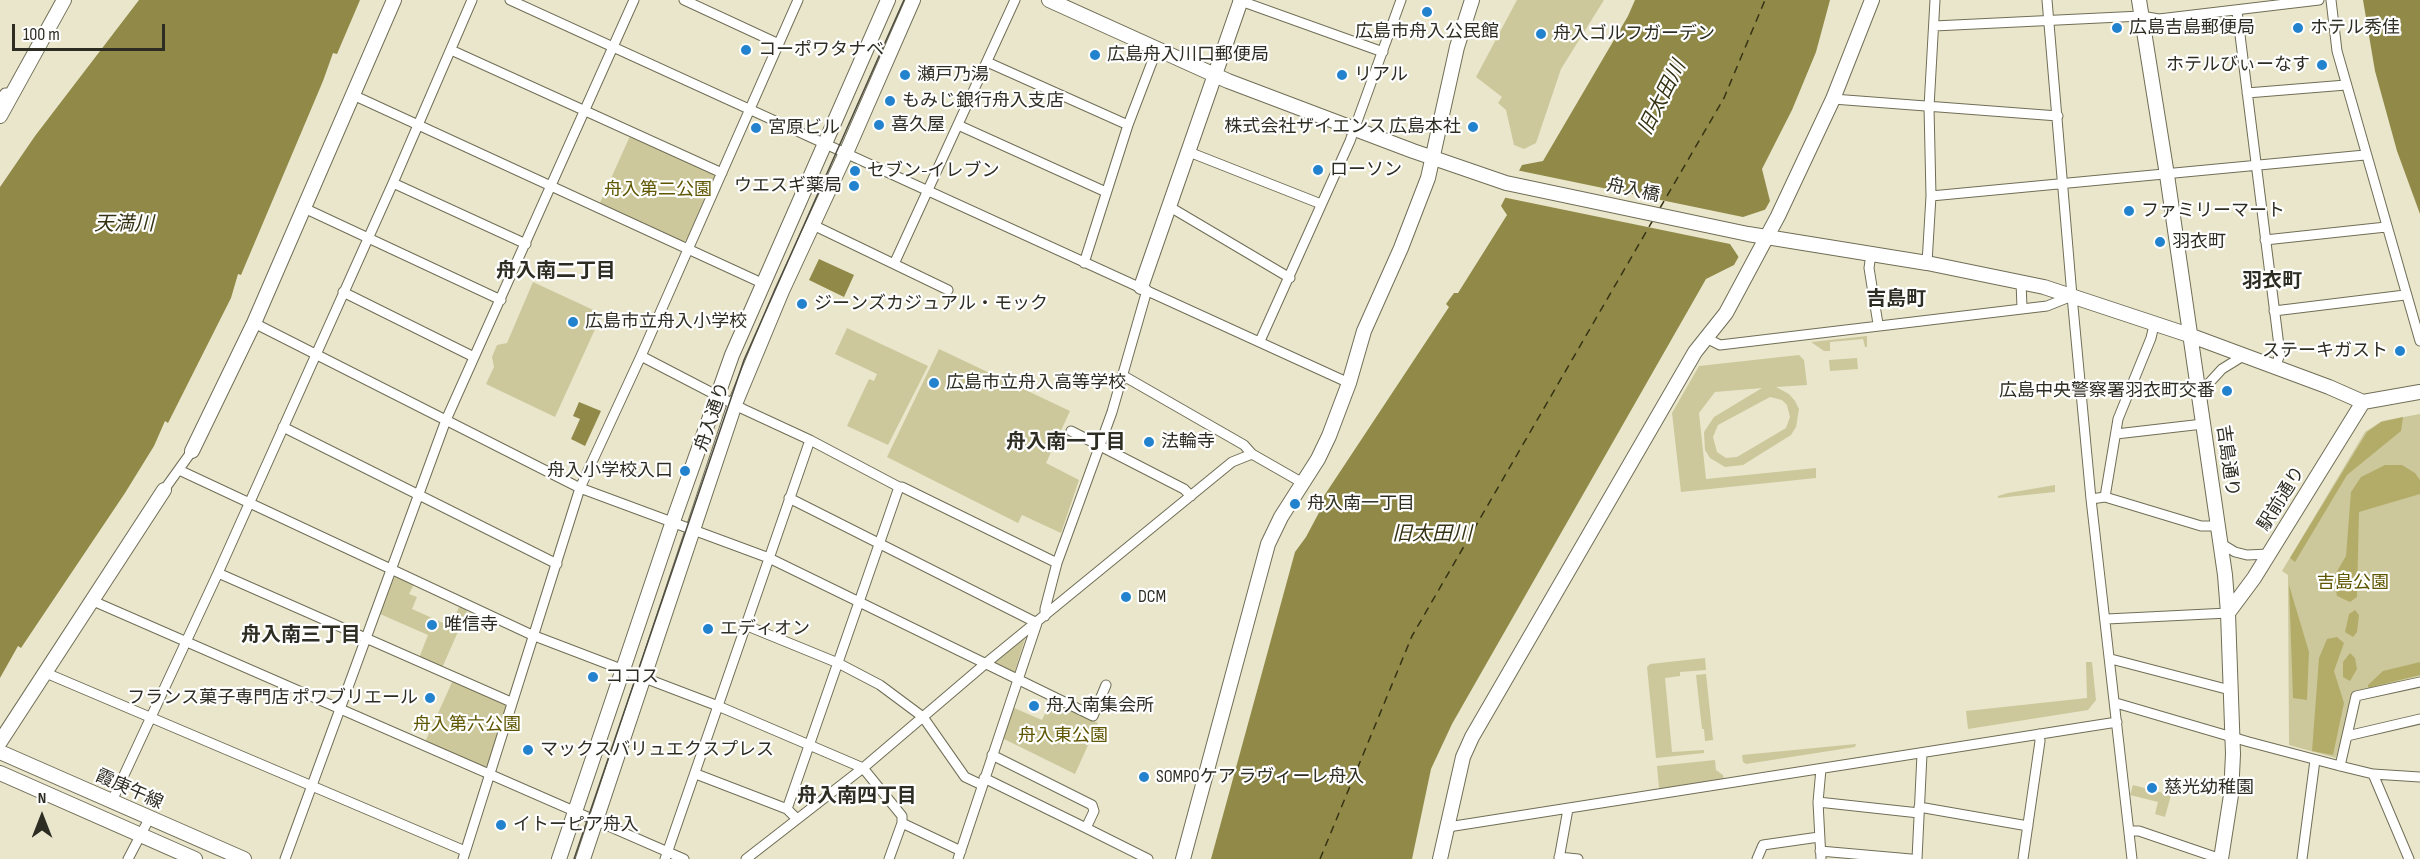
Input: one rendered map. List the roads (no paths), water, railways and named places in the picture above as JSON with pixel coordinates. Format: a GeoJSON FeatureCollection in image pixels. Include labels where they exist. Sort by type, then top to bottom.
{"type":"FeatureCollection","features":[{"type":"Feature","properties":{"kind":"street"},"geometry":{"type":"LineString","coordinates":[[0,116],[64,0]]}},
{"type":"Feature","properties":{"kind":"street"},"geometry":{"type":"LineString","coordinates":[[0,742],[164,490],[192,451],[254,324],[394,0]]}},
{"type":"Feature","properties":{"kind":"street"},"geometry":{"type":"LineString","coordinates":[[111,803],[218,573],[393,183],[472,0]]}},
{"type":"Feature","properties":{"kind":"street"},"geometry":{"type":"LineString","coordinates":[[510,0],[1349,383]]}},
{"type":"Feature","properties":{"kind":"street"},"geometry":{"type":"LineString","coordinates":[[285,859],[446,420],[634,0]]}},
{"type":"Feature","properties":{"kind":"street"},"geometry":{"type":"LineString","coordinates":[[684,0],[778,44]]}},
{"type":"Feature","properties":{"kind":"street"},"geometry":{"type":"LineString","coordinates":[[46,673],[464,855],[580,488],[641,356],[798,0]]}},
{"type":"Feature","properties":{"kind":"street","name":"舟入通り"},"geometry":{"type":"LineString","coordinates":[[559,859],[717,395],[888,0]]}},
{"type":"Feature","properties":{"kind":"street","name":"舟入通り"},"geometry":{"type":"LineString","coordinates":[[583,859],[735,404],[782,291],[913,0]]}},
{"type":"Feature","properties":{"kind":"street"},"geometry":{"type":"LineString","coordinates":[[894,264],[1015,0]]}},
{"type":"Feature","properties":{"kind":"street","name":"舟入橋"},"geometry":{"type":"LineString","coordinates":[[1049,0],[1214,75],[1433,158],[1506,183],[1760,235],[1928,263],[2021,282],[2072,296],[2189,335],[2363,402]]}},
{"type":"Feature","properties":{"kind":"street"},"geometry":{"type":"LineString","coordinates":[[1046,616],[1045,609],[1057,563],[1112,412],[1144,288],[1239,0],[1383,52]]}},
{"type":"Feature","properties":{"kind":"street"},"geometry":{"type":"LineString","coordinates":[[1260,341],[1355,128],[1401,0]]}},
{"type":"Feature","properties":{"kind":"street"},"geometry":{"type":"LineString","coordinates":[[1184,859],[1268,544],[1301,482],[1326,444],[1349,383],[1364,331],[1405,238],[1428,178],[1457,47],[1472,0]]}},
{"type":"Feature","properties":{"kind":"street"},"geometry":{"type":"LineString","coordinates":[[1440,859],[1462,757],[1472,737],[1695,352],[1726,313],[1760,235],[1833,99],[1872,0]]}},
{"type":"Feature","properties":{"kind":"street"},"geometry":{"type":"LineString","coordinates":[[1928,263],[1931,196],[1929,107],[1935,0]]}},
{"type":"Feature","properties":{"kind":"street"},"geometry":{"type":"LineString","coordinates":[[2047,0],[2091,499],[2107,619],[2132,859]]}},
{"type":"Feature","properties":{"kind":"street","name":"吉島通り"},"geometry":{"type":"LineString","coordinates":[[2139,0],[2199,394],[2228,613],[2233,737],[2231,795],[2221,859]]}},
{"type":"Feature","properties":{"kind":"street"},"geometry":{"type":"LineString","coordinates":[[1934,26],[2141,16],[2159,19],[2319,0]]}},
{"type":"Feature","properties":{"kind":"street"},"geometry":{"type":"LineString","coordinates":[[2331,0],[2335,40],[2346,85],[2420,341]]}},
{"type":"Feature","properties":{"kind":"street"},"geometry":{"type":"LineString","coordinates":[[2236,10],[2280,354],[2276,368]]}},
{"type":"Feature","properties":{"kind":"street"},"geometry":{"type":"LineString","coordinates":[[1084,263],[1128,125],[1157,49]]}},
{"type":"Feature","properties":{"kind":"street"},"geometry":{"type":"LineString","coordinates":[[451,50],[722,173]]}},
{"type":"Feature","properties":{"kind":"street"},"geometry":{"type":"LineString","coordinates":[[987,62],[1128,125]]}},
{"type":"Feature","properties":{"kind":"street"},"geometry":{"type":"LineString","coordinates":[[2247,93],[2346,85]]}},
{"type":"Feature","properties":{"kind":"street"},"geometry":{"type":"LineString","coordinates":[[0,100],[4,93],[13,93]]}},
{"type":"Feature","properties":{"kind":"street"},"geometry":{"type":"LineString","coordinates":[[353,95],[764,284]]}},
{"type":"Feature","properties":{"kind":"street"},"geometry":{"type":"LineString","coordinates":[[1833,99],[2058,116]]}},
{"type":"Feature","properties":{"kind":"street"},"geometry":{"type":"LineString","coordinates":[[958,125],[1106,192]]}},
{"type":"Feature","properties":{"kind":"street"},"geometry":{"type":"LineString","coordinates":[[1189,152],[1321,204]]}},
{"type":"Feature","properties":{"kind":"street"},"geometry":{"type":"LineString","coordinates":[[1931,196],[2365,155]]}},
{"type":"Feature","properties":{"kind":"street"},"geometry":{"type":"LineString","coordinates":[[393,183],[526,244]]}},
{"type":"Feature","properties":{"kind":"street"},"geometry":{"type":"LineString","coordinates":[[1170,207],[1290,278]]}},
{"type":"Feature","properties":{"kind":"street"},"geometry":{"type":"LineString","coordinates":[[304,208],[501,300]]}},
{"type":"Feature","properties":{"kind":"street"},"geometry":{"type":"LineString","coordinates":[[813,225],[948,290]]}},
{"type":"Feature","properties":{"kind":"street"},"geometry":{"type":"LineString","coordinates":[[2265,240],[2386,227]]}},
{"type":"Feature","properties":{"kind":"street"},"geometry":{"type":"LineString","coordinates":[[1871,254],[1869,268],[1878,324]]}},
{"type":"Feature","properties":{"kind":"street"},"geometry":{"type":"LineString","coordinates":[[2021,282],[2022,308]]}},
{"type":"Feature","properties":{"kind":"street"},"geometry":{"type":"LineString","coordinates":[[343,292],[474,357]]}},
{"type":"Feature","properties":{"kind":"street"},"geometry":{"type":"LineString","coordinates":[[2274,311],[2405,295]]}},
{"type":"Feature","properties":{"kind":"street"},"geometry":{"type":"LineString","coordinates":[[1706,338],[1720,345],[1878,324],[2047,306],[2072,296]]}},
{"type":"Feature","properties":{"kind":"street"},"geometry":{"type":"LineString","coordinates":[[254,324],[316,353],[580,488],[693,532],[769,558],[1093,716],[1106,685]]}},
{"type":"Feature","properties":{"kind":"street"},"geometry":{"type":"LineString","coordinates":[[2105,497],[2121,410],[2151,338],[2154,325]]}},
{"type":"Feature","properties":{"kind":"street"},"geometry":{"type":"LineString","coordinates":[[641,356],[810,440],[900,488],[1057,563]]}},
{"type":"Feature","properties":{"kind":"street"},"geometry":{"type":"LineString","coordinates":[[2199,394],[2222,369],[2243,356]]}},
{"type":"Feature","properties":{"kind":"street"},"geometry":{"type":"LineString","coordinates":[[1122,375],[1244,445],[1252,454],[1301,482]]}},
{"type":"Feature","properties":{"kind":"street"},"geometry":{"type":"LineString","coordinates":[[2363,402],[2420,392]]}},
{"type":"Feature","properties":{"kind":"street","name":"駅前通り"},"geometry":{"type":"LineString","coordinates":[[2228,613],[2269,554],[2363,402]]}},
{"type":"Feature","properties":{"kind":"street"},"geometry":{"type":"LineString","coordinates":[[2116,434],[2203,424]]}},
{"type":"Feature","properties":{"kind":"street"},"geometry":{"type":"LineString","coordinates":[[283,427],[557,564]]}},
{"type":"Feature","properties":{"kind":"street"},"geometry":{"type":"LineString","coordinates":[[1071,431],[1184,489],[1191,496]]}},
{"type":"Feature","properties":{"kind":"street"},"geometry":{"type":"LineString","coordinates":[[666,855],[810,440]]}},
{"type":"Feature","properties":{"kind":"street"},"geometry":{"type":"LineString","coordinates":[[746,859],[863,768],[985,664],[1232,462],[1252,454]]}},
{"type":"Feature","properties":{"kind":"street"},"geometry":{"type":"LineString","coordinates":[[180,470],[532,635],[718,706],[810,743],[863,768],[902,816],[902,823],[889,859]]}},
{"type":"Feature","properties":{"kind":"street"},"geometry":{"type":"LineString","coordinates":[[787,809],[900,488]]}},
{"type":"Feature","properties":{"kind":"street"},"geometry":{"type":"LineString","coordinates":[[2091,499],[2105,497],[2201,526],[2218,526]]}},
{"type":"Feature","properties":{"kind":"street"},"geometry":{"type":"LineString","coordinates":[[789,498],[1036,624]]}},
{"type":"Feature","properties":{"kind":"street"},"geometry":{"type":"LineString","coordinates":[[2220,543],[2235,552],[2247,555],[2269,554]]}},
{"type":"Feature","properties":{"kind":"street"},"geometry":{"type":"LineString","coordinates":[[218,573],[511,702]]}},
{"type":"Feature","properties":{"kind":"street"},"geometry":{"type":"LineString","coordinates":[[93,601],[489,776],[596,819],[666,855],[684,859]]}},
{"type":"Feature","properties":{"kind":"street"},"geometry":{"type":"LineString","coordinates":[[2107,619],[2228,613]]}},
{"type":"Feature","properties":{"kind":"street"},"geometry":{"type":"LineString","coordinates":[[902,823],[960,855],[1036,624]]}},
{"type":"Feature","properties":{"kind":"street"},"geometry":{"type":"LineString","coordinates":[[745,625],[838,663],[880,685],[923,717],[965,777],[983,782],[1086,828],[1148,859]]}},
{"type":"Feature","properties":{"kind":"street"},"geometry":{"type":"LineString","coordinates":[[2111,659],[2230,690]]}},
{"type":"Feature","properties":{"kind":"street"},"geometry":{"type":"LineString","coordinates":[[2340,766],[2356,696],[2420,682]]}},
{"type":"Feature","properties":{"kind":"street"},"geometry":{"type":"LineString","coordinates":[[2116,703],[2315,760],[2373,774],[2420,777]]}},
{"type":"Feature","properties":{"kind":"street"},"geometry":{"type":"LineString","coordinates":[[2347,736],[2420,718]]}},
{"type":"Feature","properties":{"kind":"street"},"geometry":{"type":"LineString","coordinates":[[1448,827],[2117,722]]}},
{"type":"Feature","properties":{"kind":"street"},"geometry":{"type":"LineString","coordinates":[[2023,859],[2040,741],[2038,734]]}},
{"type":"Feature","properties":{"kind":"street","name":"霞庚午線"},"geometry":{"type":"LineString","coordinates":[[0,752],[111,803],[244,859]]}},
{"type":"Feature","properties":{"kind":"street"},"geometry":{"type":"LineString","coordinates":[[1917,859],[1922,754]]}},
{"type":"Feature","properties":{"kind":"street"},"geometry":{"type":"LineString","coordinates":[[992,755],[1092,805],[1094,811],[1086,828]]}},
{"type":"Feature","properties":{"kind":"street"},"geometry":{"type":"LineString","coordinates":[[2302,859],[2315,760]]}},
{"type":"Feature","properties":{"kind":"street"},"geometry":{"type":"LineString","coordinates":[[1821,769],[1818,802],[1820,855],[1911,859]]}},
{"type":"Feature","properties":{"kind":"street"},"geometry":{"type":"LineString","coordinates":[[0,773],[195,859]]}},
{"type":"Feature","properties":{"kind":"street"},"geometry":{"type":"LineString","coordinates":[[696,774],[787,809],[797,819]]}},
{"type":"Feature","properties":{"kind":"street"},"geometry":{"type":"LineString","coordinates":[[2373,774],[2409,859]]}},
{"type":"Feature","properties":{"kind":"street"},"geometry":{"type":"LineString","coordinates":[[1818,802],[1919,810],[2028,826]]}},
{"type":"Feature","properties":{"kind":"street"},"geometry":{"type":"LineString","coordinates":[[1568,809],[1565,836],[1559,858],[1578,859]]}},
{"type":"Feature","properties":{"kind":"street"},"geometry":{"type":"LineString","coordinates":[[128,859],[149,819]]}},
{"type":"Feature","properties":{"kind":"street"},"geometry":{"type":"LineString","coordinates":[[2129,831],[2139,831],[2221,859]]}},
{"type":"Feature","properties":{"kind":"street"},"geometry":{"type":"LineString","coordinates":[[1757,859],[1763,845],[1819,837]]}},
{"type":"Feature","properties":{"kind":"water","name":"天満川"},"geometry":{"type":"Polygon","coordinates":[[[139,0],[360,0],[337,54],[333,53],[241,275],[238,274],[231,298],[168,423],[165,421],[154,446],[125,493],[21,648],[18,646],[0,678],[0,187],[35,136],[139,0]]]}},
{"type":"Feature","properties":{"kind":"water","name":"旧太田川"},"geometry":{"type":"Polygon","coordinates":[[[1635,0],[1830,0],[1816,52],[1792,110],[1762,169],[1770,201],[1734,265],[1706,279],[1452,724],[1431,769],[1412,859],[1211,859],[1295,552],[1323,505],[1320,502],[1449,307],[1446,304],[1454,293],[1458,293],[1507,215],[1501,206],[1522,165],[1543,161],[1628,16],[1635,0]]]}},
{"type":"Feature","properties":{"kind":"water"},"geometry":{"type":"Polygon","coordinates":[[[2363,0],[2420,0],[2420,214],[2397,151],[2375,71],[2363,0]]]}},
{"type":"Feature","properties":{"kind":"water"},"geometry":{"type":"Polygon","coordinates":[[[819,259],[854,275],[844,297],[809,280],[819,259]]]}},
{"type":"Feature","properties":{"kind":"water"},"geometry":{"type":"Polygon","coordinates":[[[579,402],[601,411],[585,446],[571,439],[580,419],[573,416],[579,402]]]}},
{"type":"Feature","properties":{"kind":"tram line"},"geometry":{"type":"LineString","coordinates":[[574,859],[744,360],[904,0]]}},
{"type":"Feature","properties":{"kind":"place","name":"広島市舟入公民館"},"geometry":{"type":"Point","coordinates":[1427,12]}},
{"type":"Feature","properties":{"kind":"place","name":"広島吉島郵便局"},"geometry":{"type":"Point","coordinates":[2117,28]}},
{"type":"Feature","properties":{"kind":"place","name":"ホテル秀佳"},"geometry":{"type":"Point","coordinates":[2298,28]}},
{"type":"Feature","properties":{"kind":"place","name":"舟入ゴルフガーデン"},"geometry":{"type":"Point","coordinates":[1541,34]}},
{"type":"Feature","properties":{"kind":"place","name":"コーポワタナベ"},"geometry":{"type":"Point","coordinates":[746,50]}},
{"type":"Feature","properties":{"kind":"place","name":"広島舟入川口郵便局"},"geometry":{"type":"Point","coordinates":[1095,55]}},
{"type":"Feature","properties":{"kind":"place","name":"ホテルびぃーなす"},"geometry":{"type":"Point","coordinates":[2322,65]}},
{"type":"Feature","properties":{"kind":"place","name":"瀬戸乃湯"},"geometry":{"type":"Point","coordinates":[905,75]}},
{"type":"Feature","properties":{"kind":"place","name":"リアル"},"geometry":{"type":"Point","coordinates":[1342,75]}},
{"type":"Feature","properties":{"kind":"place","name":"もみじ銀行舟入支店"},"geometry":{"type":"Point","coordinates":[890,101]}},
{"type":"Feature","properties":{"kind":"place","name":"喜久屋"},"geometry":{"type":"Point","coordinates":[879,125]}},
{"type":"Feature","properties":{"kind":"place","name":"株式会社ザイエンス 広島本社"},"geometry":{"type":"Point","coordinates":[1473,127]}},
{"type":"Feature","properties":{"kind":"place","name":"宮原ビル"},"geometry":{"type":"Point","coordinates":[756,128]}},
{"type":"Feature","properties":{"kind":"place","name":"ローソン"},"geometry":{"type":"Point","coordinates":[1318,170]}},
{"type":"Feature","properties":{"kind":"place","name":"セブン-イレブン"},"geometry":{"type":"Point","coordinates":[855,171]}},
{"type":"Feature","properties":{"kind":"place","name":"ウエスギ薬局"},"geometry":{"type":"Point","coordinates":[854,186]}},
{"type":"Feature","properties":{"kind":"place","name":"ファミリーマート"},"geometry":{"type":"Point","coordinates":[2129,211]}},
{"type":"Feature","properties":{"kind":"place","name":"羽衣町"},"geometry":{"type":"Point","coordinates":[2160,242]}},
{"type":"Feature","properties":{"kind":"place","name":"ジーンズカジュアル・モック"},"geometry":{"type":"Point","coordinates":[802,304]}},
{"type":"Feature","properties":{"kind":"place","name":"広島市立舟入小学校"},"geometry":{"type":"Point","coordinates":[573,322]}},
{"type":"Feature","properties":{"kind":"place","name":"ステーキガスト"},"geometry":{"type":"Point","coordinates":[2400,351]}},
{"type":"Feature","properties":{"kind":"place","name":"広島市立舟入高等学校"},"geometry":{"type":"Point","coordinates":[934,383]}},
{"type":"Feature","properties":{"kind":"place","name":"広島中央警察署羽衣町交番"},"geometry":{"type":"Point","coordinates":[2227,391]}},
{"type":"Feature","properties":{"kind":"place","name":"法輪寺"},"geometry":{"type":"Point","coordinates":[1149,442]}},
{"type":"Feature","properties":{"kind":"place","name":"舟入小学校入口"},"geometry":{"type":"Point","coordinates":[685,471]}},
{"type":"Feature","properties":{"kind":"place","name":"舟入南一丁目"},"geometry":{"type":"Point","coordinates":[1295,504]}},
{"type":"Feature","properties":{"kind":"place","name":"DCM"},"geometry":{"type":"Point","coordinates":[1126,597]}},
{"type":"Feature","properties":{"kind":"place","name":"唯信寺"},"geometry":{"type":"Point","coordinates":[432,625]}},
{"type":"Feature","properties":{"kind":"place","name":"エディオン"},"geometry":{"type":"Point","coordinates":[708,629]}},
{"type":"Feature","properties":{"kind":"place","name":"ココス"},"geometry":{"type":"Point","coordinates":[593,677]}},
{"type":"Feature","properties":{"kind":"place","name":"フランス菓子専門店 ポワブリエール"},"geometry":{"type":"Point","coordinates":[430,698]}},
{"type":"Feature","properties":{"kind":"place","name":"舟入南集会所"},"geometry":{"type":"Point","coordinates":[1034,706]}},
{"type":"Feature","properties":{"kind":"place","name":"マックスバリュエクスプレス"},"geometry":{"type":"Point","coordinates":[528,750]}},
{"type":"Feature","properties":{"kind":"place","name":"SOMPOケア ラヴィーレ舟入"},"geometry":{"type":"Point","coordinates":[1144,777]}},
{"type":"Feature","properties":{"kind":"place","name":"慈光幼稚園"},"geometry":{"type":"Point","coordinates":[2152,788]}},
{"type":"Feature","properties":{"kind":"place","name":"イトーピア舟入"},"geometry":{"type":"Point","coordinates":[501,825]}},
{"type":"Feature","properties":{"kind":"district","name":"舟入南二丁目"},"geometry":{"type":"Point","coordinates":[556,272]}},
{"type":"Feature","properties":{"kind":"district","name":"羽衣町"},"geometry":{"type":"Point","coordinates":[2272,282]}},
{"type":"Feature","properties":{"kind":"district","name":"吉島町"},"geometry":{"type":"Point","coordinates":[1896,300]}},
{"type":"Feature","properties":{"kind":"district","name":"舟入南一丁目"},"geometry":{"type":"Point","coordinates":[1066,443]}},
{"type":"Feature","properties":{"kind":"district","name":"舟入南三丁目"},"geometry":{"type":"Point","coordinates":[301,636]}},
{"type":"Feature","properties":{"kind":"district","name":"舟入南四丁目"},"geometry":{"type":"Point","coordinates":[857,797]}},
{"type":"Feature","properties":{"kind":"park label","name":"舟入第二公園"},"geometry":{"type":"Point","coordinates":[658,190]}},
{"type":"Feature","properties":{"kind":"park label","name":"吉島公園"},"geometry":{"type":"Point","coordinates":[2353,583]}},
{"type":"Feature","properties":{"kind":"park label","name":"舟入第六公園"},"geometry":{"type":"Point","coordinates":[467,725]}},
{"type":"Feature","properties":{"kind":"park label","name":"舟入東公園"},"geometry":{"type":"Point","coordinates":[1063,736]}}]}
